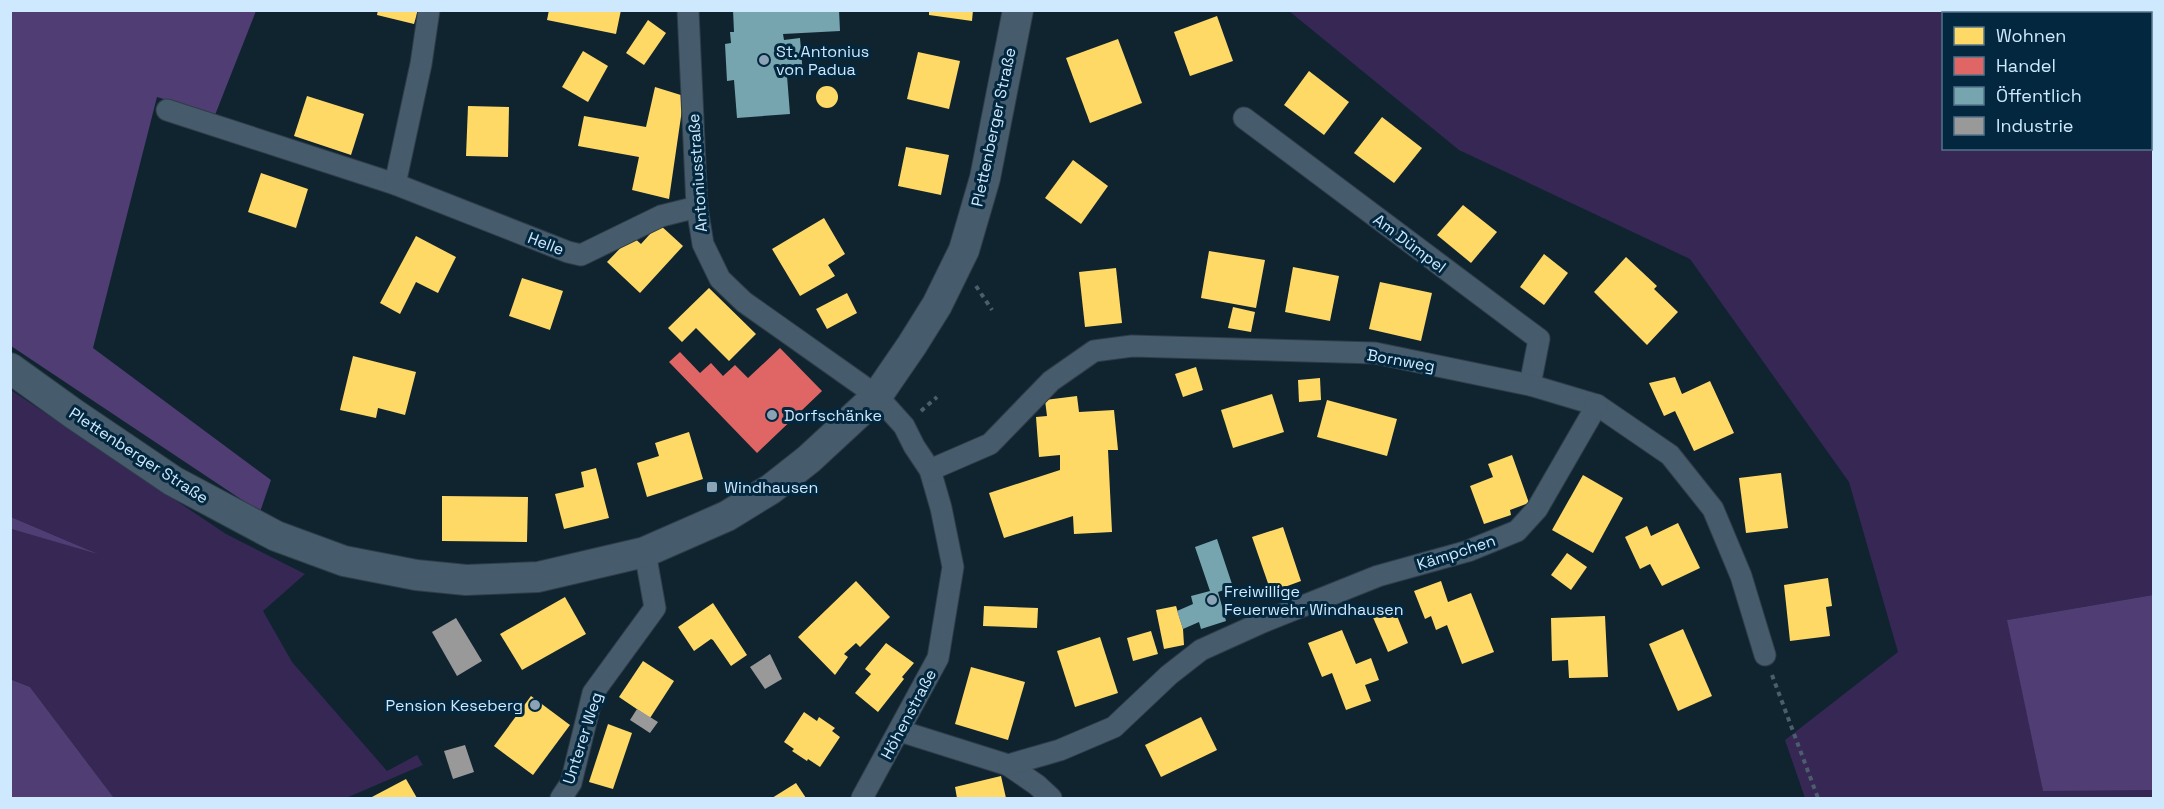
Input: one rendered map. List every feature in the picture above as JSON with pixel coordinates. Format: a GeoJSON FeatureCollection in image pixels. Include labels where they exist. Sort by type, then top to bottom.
{"type":"FeatureCollection","features":[{"type":"Feature","properties":{"kind":"main road","name":"Plettenberger Straße"},"geometry":{"type":"LineString","coordinates":[[10,368],[173,481],[276,536],[344,561],[416,575],[465,580],[538,577],[645,552],[727,516],[771,489],[809,459],[877,396],[937,304],[964,250],[985,178],[1018,10]]}},
{"type":"Feature","properties":{"kind":"street"},"geometry":{"type":"LineString","coordinates":[[395,184],[421,64],[429,10]]}},
{"type":"Feature","properties":{"kind":"street","name":"Antoniusstraße"},"geometry":{"type":"LineString","coordinates":[[688,10],[697,207],[703,244],[720,279],[744,302],[877,396]]}},
{"type":"Feature","properties":{"kind":"street","name":"Helle"},"geometry":{"type":"LineString","coordinates":[[167,110],[395,184],[568,252],[581,255],[661,216],[697,207]]}},
{"type":"Feature","properties":{"kind":"street","name":"Am Dümpel"},"geometry":{"type":"LineString","coordinates":[[1244,118],[1539,339],[1530,386]]}},
{"type":"Feature","properties":{"kind":"street","name":"Bornweg"},"geometry":{"type":"LineString","coordinates":[[930,470],[990,444],[1051,381],[1095,351],[1132,346],[1376,353],[1530,386],[1597,405],[1670,455],[1713,509],[1741,576],[1765,655]]}},
{"type":"Feature","properties":{"kind":"street","name":"Höhenstraße"},"geometry":{"type":"LineString","coordinates":[[862,798],[938,658],[953,567],[941,508],[930,470],[904,426],[877,396]]}},
{"type":"Feature","properties":{"kind":"street","name":"Kämpchen"},"geometry":{"type":"LineString","coordinates":[[1008,765],[1060,750],[1114,727],[1169,675],[1202,650],[1263,622],[1378,576],[1468,551],[1517,531],[1537,509],[1597,405]]}},
{"type":"Feature","properties":{"kind":"street","name":"Unterer Weg"},"geometry":{"type":"LineString","coordinates":[[561,798],[571,783],[593,693],[655,608],[645,552]]}},
{"type":"Feature","properties":{"kind":"street"},"geometry":{"type":"LineString","coordinates":[[900,730],[1008,765],[1051,798]]}},
{"type":"Feature","properties":{"kind":"path"},"geometry":{"type":"LineString","coordinates":[[1765,655],[1818,798]]}},
{"type":"Feature","properties":{"kind":"shaded area"},"geometry":{"type":"Polygon","coordinates":[[[2092,10],[2096,12],[1942,12],[1942,150],[2152,150],[2152,52],[2154,55],[2153,595],[2008,620],[2043,790],[2153,790],[2153,798],[1805,798],[1785,740],[1898,652],[1849,482],[1690,259],[1459,150],[1289,11],[2092,10]]]}},
{"type":"Feature","properties":{"kind":"shaded area"},"geometry":{"type":"Polygon","coordinates":[[[10,11],[256,11],[215,115],[157,97],[93,348],[271,480],[260,512],[11,346],[10,11]]]}},
{"type":"Feature","properties":{"kind":"shaded area"},"geometry":{"type":"Polygon","coordinates":[[[2092,11],[2153,11],[2153,55],[2152,12],[2092,11]]]}},
{"type":"Feature","properties":{"kind":"shaded area"},"geometry":{"type":"Polygon","coordinates":[[[11,390],[226,534],[305,574],[263,611],[292,662],[387,771],[417,755],[423,765],[346,798],[114,798],[30,687],[11,679],[10,529],[91,551],[11,517],[11,390]]]}},
{"type":"Feature","properties":{"kind":"shaded area"},"geometry":{"type":"Polygon","coordinates":[[[11,517],[98,554],[11,529],[11,517]]]}},
{"type":"Feature","properties":{"kind":"shaded area"},"geometry":{"type":"Polygon","coordinates":[[[2153,595],[2153,790],[2043,791],[2007,620],[2153,595]]]}},
{"type":"Feature","properties":{"kind":"shaded area"},"geometry":{"type":"Polygon","coordinates":[[[10,679],[30,687],[114,798],[11,798],[10,679]]]}},
{"type":"Feature","properties":{"kind":"building: Wohnen"},"geometry":{"type":"Polygon","coordinates":[[[378,10],[418,10],[414,24],[377,15],[378,10]]]}},
{"type":"Feature","properties":{"kind":"building: Wohnen"},"geometry":{"type":"Polygon","coordinates":[[[549,10],[621,10],[616,34],[547,20],[549,10]]]}},
{"type":"Feature","properties":{"kind":"building: Wohnen"},"geometry":{"type":"Polygon","coordinates":[[[929,10],[973,10],[972,21],[929,15],[929,10]]]}},
{"type":"Feature","properties":{"kind":"building: Wohnen"},"geometry":{"type":"Polygon","coordinates":[[[1217,16],[1233,61],[1190,76],[1174,32],[1217,16]]]}},
{"type":"Feature","properties":{"kind":"building: Wohnen"},"geometry":{"type":"Polygon","coordinates":[[[648,20],[666,33],[644,65],[626,53],[648,20]]]}},
{"type":"Feature","properties":{"kind":"building: Wohnen"},"geometry":{"type":"Polygon","coordinates":[[[1118,39],[1142,103],[1090,123],[1066,58],[1118,39]]]}},
{"type":"Feature","properties":{"kind":"building: Wohnen"},"geometry":{"type":"Polygon","coordinates":[[[583,51],[608,66],[588,102],[562,87],[583,51]]]}},
{"type":"Feature","properties":{"kind":"building: Wohnen"},"geometry":{"type":"Polygon","coordinates":[[[918,52],[960,61],[949,109],[907,99],[918,52]]]}},
{"type":"Feature","properties":{"kind":"building: Wohnen"},"geometry":{"type":"Polygon","coordinates":[[[1309,71],[1349,102],[1324,135],[1284,105],[1309,71]]]}},
{"type":"Feature","properties":{"kind":"building: Wohnen"},"geometry":{"type":"Polygon","coordinates":[[[827,86],[837,93],[838,97],[831,107],[827,108],[817,101],[816,97],[823,87],[827,86]]]}},
{"type":"Feature","properties":{"kind":"building: Wohnen"},"geometry":{"type":"Polygon","coordinates":[[[655,87],[684,96],[669,199],[632,190],[639,157],[578,146],[584,116],[646,127],[655,87]]]}},
{"type":"Feature","properties":{"kind":"building: Wohnen"},"geometry":{"type":"Polygon","coordinates":[[[307,96],[364,114],[351,155],[294,136],[307,96]]]}},
{"type":"Feature","properties":{"kind":"building: Wohnen"},"geometry":{"type":"Polygon","coordinates":[[[468,106],[509,107],[508,157],[466,156],[468,106]]]}},
{"type":"Feature","properties":{"kind":"building: Wohnen"},"geometry":{"type":"Polygon","coordinates":[[[1382,117],[1422,148],[1394,183],[1354,153],[1382,117]]]}},
{"type":"Feature","properties":{"kind":"building: Wohnen"},"geometry":{"type":"Polygon","coordinates":[[[906,147],[949,155],[941,195],[898,186],[906,147]]]}},
{"type":"Feature","properties":{"kind":"building: Wohnen"},"geometry":{"type":"Polygon","coordinates":[[[1073,160],[1108,186],[1081,224],[1045,198],[1073,160]]]}},
{"type":"Feature","properties":{"kind":"building: Wohnen"},"geometry":{"type":"Polygon","coordinates":[[[261,173],[308,189],[296,228],[248,212],[261,173]]]}},
{"type":"Feature","properties":{"kind":"building: Wohnen"},"geometry":{"type":"Polygon","coordinates":[[[1463,205],[1497,232],[1471,263],[1437,235],[1463,205]]]}},
{"type":"Feature","properties":{"kind":"building: Wohnen"},"geometry":{"type":"Polygon","coordinates":[[[824,218],[845,254],[828,265],[835,276],[800,296],[772,249],[824,218]]]}},
{"type":"Feature","properties":{"kind":"building: Wohnen"},"geometry":{"type":"Polygon","coordinates":[[[659,224],[683,246],[640,293],[607,262],[632,236],[641,244],[659,224]]]}},
{"type":"Feature","properties":{"kind":"building: Wohnen"},"geometry":{"type":"Polygon","coordinates":[[[416,236],[456,257],[438,293],[416,282],[400,314],[380,303],[416,236]]]}},
{"type":"Feature","properties":{"kind":"building: Wohnen"},"geometry":{"type":"Polygon","coordinates":[[[1209,251],[1265,260],[1256,308],[1201,298],[1209,251]]]}},
{"type":"Feature","properties":{"kind":"building: Wohnen"},"geometry":{"type":"Polygon","coordinates":[[[1544,254],[1568,273],[1544,305],[1520,287],[1544,254]]]}},
{"type":"Feature","properties":{"kind":"building: Wohnen"},"geometry":{"type":"Polygon","coordinates":[[[1626,257],[1657,286],[1654,289],[1678,312],[1647,345],[1594,292],[1626,257]]]}},
{"type":"Feature","properties":{"kind":"building: Wohnen"},"geometry":{"type":"Polygon","coordinates":[[[1293,267],[1339,276],[1330,321],[1285,312],[1293,267]]]}},
{"type":"Feature","properties":{"kind":"building: Wohnen"},"geometry":{"type":"Polygon","coordinates":[[[1116,268],[1122,323],[1085,327],[1079,272],[1116,268]]]}},
{"type":"Feature","properties":{"kind":"building: Wohnen"},"geometry":{"type":"Polygon","coordinates":[[[522,278],[563,291],[550,330],[509,316],[522,278]]]}},
{"type":"Feature","properties":{"kind":"building: Wohnen"},"geometry":{"type":"Polygon","coordinates":[[[1380,282],[1432,293],[1421,341],[1369,329],[1380,282]]]}},
{"type":"Feature","properties":{"kind":"building: Wohnen"},"geometry":{"type":"Polygon","coordinates":[[[709,288],[756,334],[729,361],[696,328],[682,342],[668,328],[709,288]]]}},
{"type":"Feature","properties":{"kind":"building: Wohnen"},"geometry":{"type":"Polygon","coordinates":[[[847,293],[857,313],[827,329],[816,309],[847,293]]]}},
{"type":"Feature","properties":{"kind":"building: Wohnen"},"geometry":{"type":"Polygon","coordinates":[[[1233,307],[1255,312],[1251,332],[1228,328],[1233,307]]]}},
{"type":"Feature","properties":{"kind":"building: Wohnen"},"geometry":{"type":"Polygon","coordinates":[[[353,356],[416,372],[405,415],[378,408],[376,418],[340,410],[353,356]]]}},
{"type":"Feature","properties":{"kind":"building: Wohnen"},"geometry":{"type":"Polygon","coordinates":[[[1196,367],[1203,390],[1183,397],[1175,374],[1196,367]]]}},
{"type":"Feature","properties":{"kind":"building: Wohnen"},"geometry":{"type":"Polygon","coordinates":[[[1675,377],[1682,394],[1710,381],[1734,433],[1694,451],[1675,411],[1664,416],[1649,383],[1675,377]]]}},
{"type":"Feature","properties":{"kind":"building: Wohnen"},"geometry":{"type":"Polygon","coordinates":[[[1320,378],[1321,400],[1299,402],[1298,380],[1320,378]]]}},
{"type":"Feature","properties":{"kind":"building: Wohnen"},"geometry":{"type":"Polygon","coordinates":[[[1272,394],[1284,432],[1233,448],[1221,410],[1272,394]]]}},
{"type":"Feature","properties":{"kind":"building: Wohnen"},"geometry":{"type":"Polygon","coordinates":[[[1077,396],[1079,412],[1114,410],[1118,450],[1108,450],[1112,532],[1074,534],[1073,516],[1004,538],[989,493],[1060,470],[1060,455],[1039,457],[1036,417],[1047,416],[1045,400],[1077,396]]]}},
{"type":"Feature","properties":{"kind":"building: Wohnen"},"geometry":{"type":"Polygon","coordinates":[[[1327,400],[1397,419],[1387,456],[1317,437],[1327,400]]]}},
{"type":"Feature","properties":{"kind":"building: Wohnen"},"geometry":{"type":"Polygon","coordinates":[[[689,432],[703,479],[647,497],[637,463],[659,456],[655,443],[689,432]]]}},
{"type":"Feature","properties":{"kind":"building: Wohnen"},"geometry":{"type":"Polygon","coordinates":[[[1512,455],[1529,503],[1510,510],[1511,515],[1484,524],[1470,486],[1493,477],[1488,464],[1512,455]]]}},
{"type":"Feature","properties":{"kind":"building: Wohnen"},"geometry":{"type":"Polygon","coordinates":[[[596,468],[609,518],[564,529],[555,494],[584,487],[581,472],[596,468]]]}},
{"type":"Feature","properties":{"kind":"building: Wohnen"},"geometry":{"type":"Polygon","coordinates":[[[1781,473],[1788,528],[1746,533],[1739,478],[1781,473]]]}},
{"type":"Feature","properties":{"kind":"building: Wohnen"},"geometry":{"type":"Polygon","coordinates":[[[1583,475],[1623,498],[1593,553],[1552,530],[1583,475]]]}},
{"type":"Feature","properties":{"kind":"building: Wohnen"},"geometry":{"type":"Polygon","coordinates":[[[442,496],[528,497],[527,542],[442,541],[442,496]]]}},
{"type":"Feature","properties":{"kind":"building: Wohnen"},"geometry":{"type":"Polygon","coordinates":[[[1678,523],[1700,568],[1662,586],[1650,564],[1640,569],[1625,537],[1647,526],[1651,536],[1678,523]]]}},
{"type":"Feature","properties":{"kind":"building: Wohnen"},"geometry":{"type":"Polygon","coordinates":[[[1283,527],[1301,581],[1271,592],[1252,537],[1283,527]]]}},
{"type":"Feature","properties":{"kind":"building: Wohnen"},"geometry":{"type":"Polygon","coordinates":[[[1567,553],[1587,567],[1571,590],[1551,575],[1567,553]]]}},
{"type":"Feature","properties":{"kind":"building: Wohnen"},"geometry":{"type":"Polygon","coordinates":[[[1828,578],[1832,606],[1826,607],[1830,636],[1790,641],[1784,585],[1828,578]]]}},
{"type":"Feature","properties":{"kind":"building: Wohnen"},"geometry":{"type":"Polygon","coordinates":[[[856,581],[890,617],[860,647],[856,643],[844,654],[848,657],[835,675],[798,637],[856,581]]]}},
{"type":"Feature","properties":{"kind":"building: Wohnen"},"geometry":{"type":"Polygon","coordinates":[[[1441,581],[1448,602],[1471,593],[1494,652],[1462,664],[1447,625],[1436,630],[1431,616],[1425,619],[1414,591],[1441,581]]]}},
{"type":"Feature","properties":{"kind":"building: Wohnen"},"geometry":{"type":"Polygon","coordinates":[[[565,597],[586,634],[522,670],[500,634],[565,597]]]}},
{"type":"Feature","properties":{"kind":"building: Wohnen"},"geometry":{"type":"Polygon","coordinates":[[[713,603],[747,655],[731,666],[713,640],[711,639],[694,651],[678,627],[713,603]]]}},
{"type":"Feature","properties":{"kind":"building: Wohnen"},"geometry":{"type":"Polygon","coordinates":[[[984,606],[1038,608],[1037,628],[983,626],[984,606]]]}},
{"type":"Feature","properties":{"kind":"building: Wohnen"},"geometry":{"type":"Polygon","coordinates":[[[1176,606],[1183,629],[1184,645],[1164,649],[1156,610],[1176,606]]]}},
{"type":"Feature","properties":{"kind":"building: Wohnen"},"geometry":{"type":"Polygon","coordinates":[[[1393,606],[1408,643],[1388,652],[1372,615],[1393,606]]]}},
{"type":"Feature","properties":{"kind":"building: Wohnen"},"geometry":{"type":"Polygon","coordinates":[[[1605,616],[1608,677],[1569,678],[1568,660],[1552,661],[1551,618],[1605,616]]]}},
{"type":"Feature","properties":{"kind":"building: Wohnen"},"geometry":{"type":"Polygon","coordinates":[[[1683,629],[1712,696],[1678,711],[1649,644],[1683,629]]]}},
{"type":"Feature","properties":{"kind":"building: Wohnen"},"geometry":{"type":"Polygon","coordinates":[[[1342,630],[1356,664],[1371,658],[1379,680],[1365,685],[1371,701],[1346,710],[1332,673],[1322,677],[1308,643],[1342,630]]]}},
{"type":"Feature","properties":{"kind":"building: Wohnen"},"geometry":{"type":"Polygon","coordinates":[[[1151,631],[1158,654],[1133,661],[1127,638],[1151,631]]]}},
{"type":"Feature","properties":{"kind":"building: Wohnen"},"geometry":{"type":"Polygon","coordinates":[[[1100,637],[1118,693],[1075,707],[1057,651],[1100,637]]]}},
{"type":"Feature","properties":{"kind":"building: Wohnen"},"geometry":{"type":"Polygon","coordinates":[[[886,643],[914,663],[878,712],[855,693],[871,674],[865,669],[886,643]]]}},
{"type":"Feature","properties":{"kind":"building: Wohnen"},"geometry":{"type":"Polygon","coordinates":[[[643,661],[674,681],[650,718],[619,697],[643,661]]]}},
{"type":"Feature","properties":{"kind":"building: Wohnen"},"geometry":{"type":"Polygon","coordinates":[[[971,667],[1025,682],[1008,740],[955,724],[971,667]]]}},
{"type":"Feature","properties":{"kind":"building: Wohnen"},"geometry":{"type":"Polygon","coordinates":[[[531,696],[570,725],[533,775],[494,746],[531,696]]]}},
{"type":"Feature","properties":{"kind":"building: Wohnen"},"geometry":{"type":"Polygon","coordinates":[[[804,712],[817,721],[819,717],[835,728],[832,731],[840,737],[820,767],[792,751],[794,749],[784,742],[804,712]]]}},
{"type":"Feature","properties":{"kind":"building: Wohnen"},"geometry":{"type":"Polygon","coordinates":[[[1201,717],[1217,750],[1161,777],[1145,745],[1201,717]]]}},
{"type":"Feature","properties":{"kind":"building: Wohnen"},"geometry":{"type":"Polygon","coordinates":[[[608,724],[632,733],[613,789],[589,782],[608,724]]]}},
{"type":"Feature","properties":{"kind":"building: Wohnen"},"geometry":{"type":"Polygon","coordinates":[[[1001,776],[1006,798],[957,798],[955,787],[1001,776]]]}},
{"type":"Feature","properties":{"kind":"building: Wohnen"},"geometry":{"type":"Polygon","coordinates":[[[406,779],[417,798],[370,798],[406,779]]]}},
{"type":"Feature","properties":{"kind":"building: Wohnen"},"geometry":{"type":"Polygon","coordinates":[[[796,783],[806,798],[772,798],[796,783]]]}},
{"type":"Feature","properties":{"kind":"building: Handel"},"geometry":{"type":"Polygon","coordinates":[[[780,348],[822,391],[757,453],[669,362],[680,352],[700,373],[711,363],[723,376],[735,365],[748,378],[780,348]]]}},
{"type":"Feature","properties":{"kind":"building: Öffentlich","name":"St. Antonius von Padua"},"geometry":{"type":"Polygon","coordinates":[[[733,10],[839,10],[840,31],[783,34],[784,40],[800,38],[803,75],[787,76],[790,114],[737,118],[734,80],[727,81],[725,44],[731,43],[730,32],[734,32],[733,10]]]}},
{"type":"Feature","properties":{"kind":"building: Öffentlich"},"geometry":{"type":"Polygon","coordinates":[[[1217,539],[1233,587],[1218,592],[1226,621],[1201,629],[1199,622],[1183,629],[1177,611],[1193,604],[1191,596],[1210,591],[1195,547],[1217,539]]]}},
{"type":"Feature","properties":{"kind":"building: Industrie"},"geometry":{"type":"Polygon","coordinates":[[[456,618],[482,661],[457,676],[432,632],[456,618]]]}},
{"type":"Feature","properties":{"kind":"building: Industrie"},"geometry":{"type":"Polygon","coordinates":[[[770,654],[782,679],[765,689],[750,667],[770,654]]]}},
{"type":"Feature","properties":{"kind":"building: Industrie"},"geometry":{"type":"Polygon","coordinates":[[[637,709],[658,722],[650,733],[630,720],[637,709]]]}},
{"type":"Feature","properties":{"kind":"building: Industrie"},"geometry":{"type":"Polygon","coordinates":[[[465,745],[474,772],[453,779],[444,751],[465,745]]]}},
{"type":"Feature","properties":{"kind":"place","name":"St. Antonius von Padua"},"geometry":{"type":"Point","coordinates":[764,60]}},
{"type":"Feature","properties":{"kind":"place","name":"Dorfschänke"},"geometry":{"type":"Point","coordinates":[772,415]}},
{"type":"Feature","properties":{"kind":"place","name":"Windhausen"},"geometry":{"type":"Point","coordinates":[712,487]}},
{"type":"Feature","properties":{"kind":"place","name":"Freiwillige Feuerwehr Windhausen"},"geometry":{"type":"Point","coordinates":[1212,600]}},
{"type":"Feature","properties":{"kind":"place","name":"Pension Keseberg"},"geometry":{"type":"Point","coordinates":[535,705]}}]}
